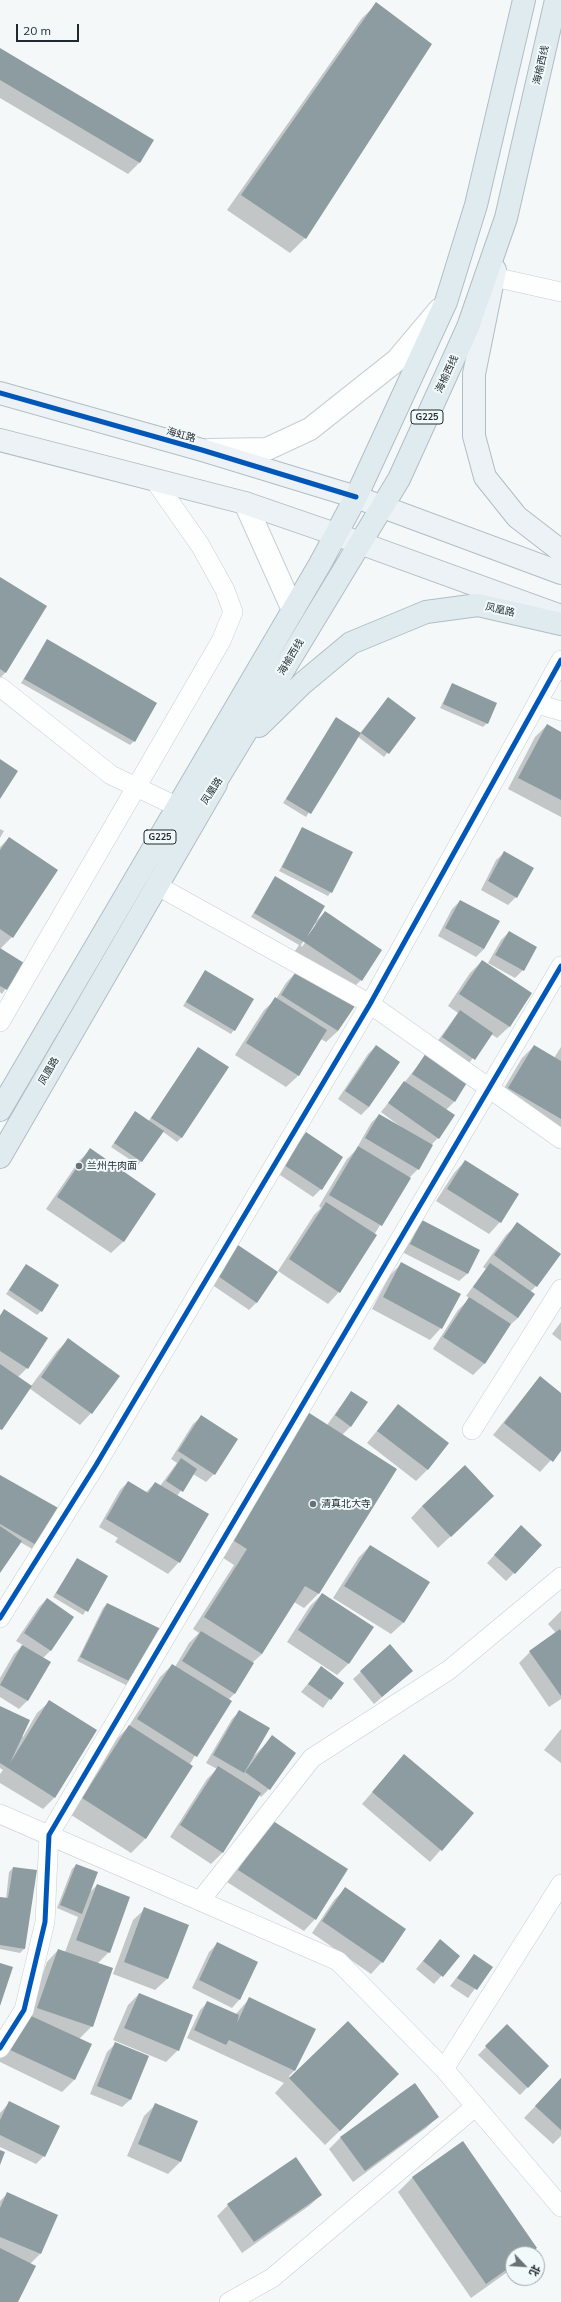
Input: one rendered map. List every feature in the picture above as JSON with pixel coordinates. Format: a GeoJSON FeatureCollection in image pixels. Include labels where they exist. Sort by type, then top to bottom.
{"type":"FeatureCollection","features":[{"type":"Feature","properties":{"kind":"highway","name":"G225"},"geometry":{"type":"LineString","coordinates":[[335,534],[356,497],[446,302],[476,205],[524,0]]}},
{"type":"Feature","properties":{"kind":"highway","name":"海榆西线"},"geometry":{"type":"LineString","coordinates":[[207,796],[398,480],[468,327],[506,218],[556,0]]}},
{"type":"Feature","properties":{"kind":"highway","name":"凤凰路"},"geometry":{"type":"LineString","coordinates":[[0,1110],[320,564],[335,534]]}},
{"type":"Feature","properties":{"kind":"highway","name":"凤凰路"},"geometry":{"type":"LineString","coordinates":[[0,1157],[207,796],[250,736],[303,683],[351,642],[426,612],[478,605],[561,624]]}},
{"type":"Feature","properties":{"kind":"main road"},"geometry":{"type":"LineString","coordinates":[[506,218],[474,374],[474,436],[485,477],[517,517],[561,551]]}},
{"type":"Feature","properties":{"kind":"main road","name":"海虹路"},"geometry":{"type":"LineString","coordinates":[[0,393],[202,450],[356,497]]}},
{"type":"Feature","properties":{"kind":"main road"},"geometry":{"type":"LineString","coordinates":[[0,440],[245,503],[335,534]]}},
{"type":"Feature","properties":{"kind":"main road"},"geometry":{"type":"LineString","coordinates":[[356,497],[561,573]]}},
{"type":"Feature","properties":{"kind":"main road","name":"凤凰路"},"geometry":{"type":"LineString","coordinates":[[335,534],[561,616]]}},
{"type":"Feature","properties":{"kind":"street"},"geometry":{"type":"LineString","coordinates":[[494,277],[561,292]]}},
{"type":"Feature","properties":{"kind":"street"},"geometry":{"type":"LineString","coordinates":[[202,450],[266,449],[310,429],[397,360],[446,302]]}},
{"type":"Feature","properties":{"kind":"street"},"geometry":{"type":"LineString","coordinates":[[0,1022],[221,641],[233,612],[225,590],[200,545],[155,481]]}},
{"type":"Feature","properties":{"kind":"street"},"geometry":{"type":"LineString","coordinates":[[245,503],[293,610]]}},
{"type":"Feature","properties":{"kind":"street"},"geometry":{"type":"LineString","coordinates":[[0,1618],[100,1458],[370,1004],[561,660]]}},
{"type":"Feature","properties":{"kind":"street"},"geometry":{"type":"LineString","coordinates":[[0,687],[111,775],[178,807]]}},
{"type":"Feature","properties":{"kind":"street"},"geometry":{"type":"LineString","coordinates":[[537,704],[561,711]]}},
{"type":"Feature","properties":{"kind":"street"},"geometry":{"type":"LineString","coordinates":[[156,885],[370,1004],[490,1087],[561,1139]]}},
{"type":"Feature","properties":{"kind":"street"},"geometry":{"type":"LineString","coordinates":[[0,2048],[24,2010],[45,1922],[49,1835],[561,966]]}},
{"type":"Feature","properties":{"kind":"street"},"geometry":{"type":"LineString","coordinates":[[472,1430],[561,1289]]}},
{"type":"Feature","properties":{"kind":"street"},"geometry":{"type":"LineString","coordinates":[[200,1901],[312,1758],[449,1670],[561,1577]]}},
{"type":"Feature","properties":{"kind":"street"},"geometry":{"type":"LineString","coordinates":[[0,1814],[338,1961],[444,2069],[561,2207]]}},
{"type":"Feature","properties":{"kind":"street"},"geometry":{"type":"LineString","coordinates":[[444,2069],[561,1884]]}},
{"type":"Feature","properties":{"kind":"street"},"geometry":{"type":"LineString","coordinates":[[228,2302],[272,2278],[476,2106]]}},
{"type":"Feature","properties":{"kind":"building"},"geometry":{"type":"Polygon","coordinates":[[[376,2],[432,44],[306,239],[241,195],[376,2]]]}},
{"type":"Feature","properties":{"kind":"building"},"geometry":{"type":"Polygon","coordinates":[[[0,48],[154,140],[140,163],[0,80],[0,48]]]}},
{"type":"Feature","properties":{"kind":"building"},"geometry":{"type":"Polygon","coordinates":[[[0,577],[47,606],[6,673],[0,669],[0,577]]]}},
{"type":"Feature","properties":{"kind":"building"},"geometry":{"type":"Polygon","coordinates":[[[47,639],[157,703],[135,742],[24,679],[47,639]]]}},
{"type":"Feature","properties":{"kind":"building"},"geometry":{"type":"Polygon","coordinates":[[[452,683],[497,703],[488,724],[443,704],[452,683]]]}},
{"type":"Feature","properties":{"kind":"building"},"geometry":{"type":"Polygon","coordinates":[[[388,697],[416,718],[389,754],[361,733],[388,697]]]}},
{"type":"Feature","properties":{"kind":"building"},"geometry":{"type":"Polygon","coordinates":[[[336,717],[361,733],[311,814],[286,799],[336,717]]]}},
{"type":"Feature","properties":{"kind":"building"},"geometry":{"type":"Polygon","coordinates":[[[547,724],[561,732],[561,800],[518,778],[547,724]]]}},
{"type":"Feature","properties":{"kind":"building"},"geometry":{"type":"Polygon","coordinates":[[[0,759],[18,771],[0,799],[0,759]]]}},
{"type":"Feature","properties":{"kind":"building"},"geometry":{"type":"Polygon","coordinates":[[[302,827],[353,852],[332,893],[282,867],[302,827]]]}},
{"type":"Feature","properties":{"kind":"building"},"geometry":{"type":"Polygon","coordinates":[[[9,837],[58,870],[13,938],[0,929],[0,850],[9,837]]]}},
{"type":"Feature","properties":{"kind":"building"},"geometry":{"type":"Polygon","coordinates":[[[504,851],[534,868],[517,898],[488,881],[504,851]]]}},
{"type":"Feature","properties":{"kind":"building"},"geometry":{"type":"Polygon","coordinates":[[[275,876],[325,906],[307,937],[325,911],[382,950],[362,981],[304,942],[254,913],[275,876]]]}},
{"type":"Feature","properties":{"kind":"building"},"geometry":{"type":"Polygon","coordinates":[[[460,900],[500,921],[484,949],[445,928],[460,900]]]}},
{"type":"Feature","properties":{"kind":"building"},"geometry":{"type":"Polygon","coordinates":[[[509,931],[537,947],[524,971],[495,955],[509,931]]]}},
{"type":"Feature","properties":{"kind":"building"},"geometry":{"type":"Polygon","coordinates":[[[0,948],[24,963],[7,990],[0,986],[0,948]]]}},
{"type":"Feature","properties":{"kind":"building"},"geometry":{"type":"Polygon","coordinates":[[[482,960],[532,993],[510,1027],[459,994],[482,960]]]}},
{"type":"Feature","properties":{"kind":"building"},"geometry":{"type":"Polygon","coordinates":[[[205,970],[254,999],[235,1031],[186,1002],[205,970]]]}},
{"type":"Feature","properties":{"kind":"building"},"geometry":{"type":"Polygon","coordinates":[[[297,970],[355,1006],[338,1031],[281,995],[297,970]]]}},
{"type":"Feature","properties":{"kind":"building"},"geometry":{"type":"Polygon","coordinates":[[[275,997],[327,1030],[299,1076],[246,1043],[275,997]]]}},
{"type":"Feature","properties":{"kind":"building"},"geometry":{"type":"Polygon","coordinates":[[[460,1010],[493,1033],[475,1060],[442,1037],[460,1010]]]}},
{"type":"Feature","properties":{"kind":"building"},"geometry":{"type":"Polygon","coordinates":[[[376,1045],[400,1062],[369,1107],[345,1091],[376,1045]]]}},
{"type":"Feature","properties":{"kind":"building"},"geometry":{"type":"Polygon","coordinates":[[[534,1045],[561,1061],[561,1119],[508,1088],[534,1045]]]}},
{"type":"Feature","properties":{"kind":"building"},"geometry":{"type":"Polygon","coordinates":[[[198,1047],[229,1067],[182,1138],[151,1118],[198,1047]]]}},
{"type":"Feature","properties":{"kind":"building"},"geometry":{"type":"Polygon","coordinates":[[[426,1053],[468,1081],[455,1102],[412,1074],[426,1053]]]}},
{"type":"Feature","properties":{"kind":"building"},"geometry":{"type":"Polygon","coordinates":[[[404,1081],[455,1115],[439,1139],[388,1103],[404,1081]]]}},
{"type":"Feature","properties":{"kind":"building"},"geometry":{"type":"Polygon","coordinates":[[[135,1111],[164,1131],[142,1162],[114,1143],[135,1111]]]}},
{"type":"Feature","properties":{"kind":"building"},"geometry":{"type":"Polygon","coordinates":[[[379,1114],[433,1145],[419,1170],[365,1138],[379,1114]]]}},
{"type":"Feature","properties":{"kind":"building"},"geometry":{"type":"Polygon","coordinates":[[[306,1132],[343,1157],[322,1190],[284,1165],[306,1132]]]}},
{"type":"Feature","properties":{"kind":"building"},"geometry":{"type":"Polygon","coordinates":[[[358,1146],[411,1178],[382,1226],[329,1195],[358,1146]]]}},
{"type":"Feature","properties":{"kind":"building"},"geometry":{"type":"Polygon","coordinates":[[[90,1148],[156,1194],[124,1242],[57,1197],[90,1148]]]}},
{"type":"Feature","properties":{"kind":"building"},"geometry":{"type":"Polygon","coordinates":[[[465,1160],[519,1194],[501,1223],[447,1189],[465,1160]]]}},
{"type":"Feature","properties":{"kind":"building"},"geometry":{"type":"Polygon","coordinates":[[[326,1202],[377,1235],[340,1293],[289,1259],[326,1202]]]}},
{"type":"Feature","properties":{"kind":"building"},"geometry":{"type":"Polygon","coordinates":[[[422,1220],[480,1250],[468,1274],[410,1244],[422,1220]]]}},
{"type":"Feature","properties":{"kind":"building"},"geometry":{"type":"Polygon","coordinates":[[[517,1222],[561,1254],[537,1287],[494,1255],[517,1222]]]}},
{"type":"Feature","properties":{"kind":"building"},"geometry":{"type":"Polygon","coordinates":[[[235,1243],[278,1272],[257,1303],[215,1274],[235,1243]]]}},
{"type":"Feature","properties":{"kind":"building"},"geometry":{"type":"Polygon","coordinates":[[[401,1262],[461,1294],[442,1329],[383,1297],[401,1262]]]}},
{"type":"Feature","properties":{"kind":"building"},"geometry":{"type":"Polygon","coordinates":[[[490,1263],[535,1294],[518,1318],[473,1287],[490,1263]]]}},
{"type":"Feature","properties":{"kind":"building"},"geometry":{"type":"Polygon","coordinates":[[[26,1264],[59,1285],[42,1312],[9,1290],[26,1264]]]}},
{"type":"Feature","properties":{"kind":"building"},"geometry":{"type":"Polygon","coordinates":[[[469,1297],[511,1324],[485,1364],[443,1337],[469,1297]]]}},
{"type":"Feature","properties":{"kind":"building"},"geometry":{"type":"Polygon","coordinates":[[[4,1309],[48,1338],[28,1369],[0,1351],[0,1316],[4,1309]]]}},
{"type":"Feature","properties":{"kind":"building"},"geometry":{"type":"Polygon","coordinates":[[[68,1338],[120,1376],[92,1414],[41,1377],[68,1338]]]}},
{"type":"Feature","properties":{"kind":"building"},"geometry":{"type":"Polygon","coordinates":[[[0,1364],[32,1386],[2,1430],[0,1429],[0,1364]]]}},
{"type":"Feature","properties":{"kind":"building"},"geometry":{"type":"Polygon","coordinates":[[[540,1376],[561,1393],[561,1451],[553,1462],[504,1423],[540,1376]]]}},
{"type":"Feature","properties":{"kind":"building"},"geometry":{"type":"Polygon","coordinates":[[[351,1391],[368,1402],[351,1427],[335,1415],[351,1391]]]}},
{"type":"Feature","properties":{"kind":"building"},"geometry":{"type":"Polygon","coordinates":[[[398,1404],[449,1443],[428,1470],[377,1431],[398,1404]]]}},
{"type":"Feature","properties":{"kind":"building","name":"清真北大寺"},"geometry":{"type":"Polygon","coordinates":[[[303,1409],[397,1469],[319,1594],[305,1586],[262,1654],[204,1617],[247,1549],[231,1539],[303,1409]]]}},
{"type":"Feature","properties":{"kind":"building"},"geometry":{"type":"Polygon","coordinates":[[[201,1415],[238,1439],[215,1475],[178,1451],[201,1415]]]}},
{"type":"Feature","properties":{"kind":"building"},"geometry":{"type":"Polygon","coordinates":[[[181,1458],[197,1469],[183,1492],[166,1481],[181,1458]]]}},
{"type":"Feature","properties":{"kind":"building"},"geometry":{"type":"Polygon","coordinates":[[[465,1465],[494,1496],[451,1537],[422,1506],[465,1465]]]}},
{"type":"Feature","properties":{"kind":"building"},"geometry":{"type":"Polygon","coordinates":[[[0,1475],[60,1509],[38,1546],[0,1524],[0,1475]]]}},
{"type":"Feature","properties":{"kind":"building"},"geometry":{"type":"Polygon","coordinates":[[[128,1481],[148,1493],[155,1482],[209,1514],[180,1563],[106,1519],[128,1481]]]}},
{"type":"Feature","properties":{"kind":"building"},"geometry":{"type":"Polygon","coordinates":[[[521,1525],[542,1545],[515,1574],[494,1555],[521,1525]]]}},
{"type":"Feature","properties":{"kind":"building"},"geometry":{"type":"Polygon","coordinates":[[[0,1526],[22,1541],[0,1573],[0,1526]]]}},
{"type":"Feature","properties":{"kind":"building"},"geometry":{"type":"Polygon","coordinates":[[[370,1545],[430,1582],[404,1623],[344,1586],[370,1545]]]}},
{"type":"Feature","properties":{"kind":"building"},"geometry":{"type":"Polygon","coordinates":[[[77,1558],[108,1576],[88,1612],[56,1593],[77,1558]]]}},
{"type":"Feature","properties":{"kind":"building"},"geometry":{"type":"Polygon","coordinates":[[[322,1593],[374,1627],[349,1664],[298,1630],[322,1593]]]}},
{"type":"Feature","properties":{"kind":"building"},"geometry":{"type":"Polygon","coordinates":[[[47,1598],[74,1617],[51,1651],[24,1633],[47,1598]]]}},
{"type":"Feature","properties":{"kind":"building"},"geometry":{"type":"Polygon","coordinates":[[[107,1603],[161,1629],[135,1684],[80,1657],[107,1603]]]}},
{"type":"Feature","properties":{"kind":"building"},"geometry":{"type":"Polygon","coordinates":[[[560,1629],[561,1631],[561,1696],[529,1651],[560,1629]]]}},
{"type":"Feature","properties":{"kind":"building"},"geometry":{"type":"Polygon","coordinates":[[[201,1631],[254,1663],[235,1694],[182,1661],[201,1631]]]}},
{"type":"Feature","properties":{"kind":"building"},"geometry":{"type":"Polygon","coordinates":[[[390,1644],[413,1671],[382,1697],[360,1671],[390,1644]]]}},
{"type":"Feature","properties":{"kind":"building"},"geometry":{"type":"Polygon","coordinates":[[[22,1645],[51,1662],[28,1701],[0,1685],[22,1645]]]}},
{"type":"Feature","properties":{"kind":"building"},"geometry":{"type":"Polygon","coordinates":[[[172,1664],[232,1701],[197,1757],[137,1719],[172,1664]]]}},
{"type":"Feature","properties":{"kind":"building"},"geometry":{"type":"Polygon","coordinates":[[[321,1666],[344,1683],[331,1700],[308,1684],[321,1666]]]}},
{"type":"Feature","properties":{"kind":"building"},"geometry":{"type":"Polygon","coordinates":[[[49,1700],[97,1730],[55,1798],[0,1763],[0,1706],[30,1720],[10,1763],[49,1700]]]}},
{"type":"Feature","properties":{"kind":"building"},"geometry":{"type":"Polygon","coordinates":[[[239,1710],[270,1728],[244,1773],[213,1755],[239,1710]]]}},
{"type":"Feature","properties":{"kind":"building"},"geometry":{"type":"Polygon","coordinates":[[[129,1725],[193,1766],[146,1839],[82,1798],[129,1725]]]}},
{"type":"Feature","properties":{"kind":"building"},"geometry":{"type":"Polygon","coordinates":[[[272,1735],[296,1753],[270,1790],[245,1772],[272,1735]]]}},
{"type":"Feature","properties":{"kind":"building"},"geometry":{"type":"Polygon","coordinates":[[[404,1754],[474,1813],[442,1851],[372,1792],[404,1754]]]}},
{"type":"Feature","properties":{"kind":"building"},"geometry":{"type":"Polygon","coordinates":[[[218,1766],[261,1793],[223,1853],[180,1825],[218,1766]]]}},
{"type":"Feature","properties":{"kind":"building"},"geometry":{"type":"Polygon","coordinates":[[[270,1819],[348,1869],[316,1920],[238,1870],[270,1819]]]}},
{"type":"Feature","properties":{"kind":"building"},"geometry":{"type":"Polygon","coordinates":[[[76,1864],[98,1872],[82,1914],[60,1905],[76,1864]]]}},
{"type":"Feature","properties":{"kind":"building"},"geometry":{"type":"Polygon","coordinates":[[[13,1867],[37,1870],[25,1949],[0,1945],[0,1897],[8,1898],[13,1867]]]}},
{"type":"Feature","properties":{"kind":"building"},"geometry":{"type":"Polygon","coordinates":[[[97,1884],[130,1897],[110,1953],[76,1940],[97,1884]]]}},
{"type":"Feature","properties":{"kind":"building"},"geometry":{"type":"Polygon","coordinates":[[[345,1887],[406,1929],[383,1963],[322,1921],[345,1887]]]}},
{"type":"Feature","properties":{"kind":"building"},"geometry":{"type":"Polygon","coordinates":[[[144,1907],[189,1925],[168,1979],[124,1962],[144,1907]]]}},
{"type":"Feature","properties":{"kind":"building"},"geometry":{"type":"Polygon","coordinates":[[[440,1939],[460,1956],[443,1977],[423,1961],[440,1939]]]}},
{"type":"Feature","properties":{"kind":"building"},"geometry":{"type":"Polygon","coordinates":[[[217,1942],[258,1962],[240,2000],[199,1980],[217,1942]]]}},
{"type":"Feature","properties":{"kind":"building"},"geometry":{"type":"Polygon","coordinates":[[[58,1949],[113,1968],[93,2027],[37,2008],[58,1949]]]}},
{"type":"Feature","properties":{"kind":"building"},"geometry":{"type":"Polygon","coordinates":[[[474,1954],[493,1967],[477,1990],[457,1978],[474,1954]]]}},
{"type":"Feature","properties":{"kind":"building"},"geometry":{"type":"Polygon","coordinates":[[[0,1963],[13,1967],[0,2006],[0,1963]]]}},
{"type":"Feature","properties":{"kind":"building"},"geometry":{"type":"Polygon","coordinates":[[[139,1993],[193,2015],[179,2051],[124,2028],[139,1993]]]}},
{"type":"Feature","properties":{"kind":"building"},"geometry":{"type":"Polygon","coordinates":[[[249,1997],[316,2029],[295,2071],[229,2040],[226,2045],[194,2030],[207,2001],[239,2015],[237,2023],[249,1997]]]}},
{"type":"Feature","properties":{"kind":"building"},"geometry":{"type":"Polygon","coordinates":[[[27,2014],[92,2044],[75,2080],[10,2050],[27,2014]]]}},
{"type":"Feature","properties":{"kind":"building"},"geometry":{"type":"Polygon","coordinates":[[[348,2021],[399,2074],[340,2131],[289,2078],[348,2021]]]}},
{"type":"Feature","properties":{"kind":"building"},"geometry":{"type":"Polygon","coordinates":[[[507,2024],[549,2066],[528,2088],[485,2046],[507,2024]]]}},
{"type":"Feature","properties":{"kind":"building"},"geometry":{"type":"Polygon","coordinates":[[[115,2042],[149,2056],[131,2100],[97,2086],[115,2042]]]}},
{"type":"Feature","properties":{"kind":"building"},"geometry":{"type":"Polygon","coordinates":[[[561,2078],[561,2130],[535,2106],[561,2078]]]}},
{"type":"Feature","properties":{"kind":"building"},"geometry":{"type":"Polygon","coordinates":[[[415,2083],[439,2117],[365,2171],[340,2137],[415,2083]]]}},
{"type":"Feature","properties":{"kind":"building"},"geometry":{"type":"Polygon","coordinates":[[[9,2101],[60,2126],[45,2157],[0,2135],[0,2120],[9,2101]]]}},
{"type":"Feature","properties":{"kind":"building"},"geometry":{"type":"Polygon","coordinates":[[[155,2103],[198,2121],[181,2162],[138,2144],[155,2103]]]}},
{"type":"Feature","properties":{"kind":"building"},"geometry":{"type":"Polygon","coordinates":[[[463,2141],[536,2246],[505,2246],[505,2271],[486,2284],[412,2177],[463,2141]]]}},
{"type":"Feature","properties":{"kind":"building"},"geometry":{"type":"Polygon","coordinates":[[[0,2150],[5,2152],[0,2165],[0,2150]]]}},
{"type":"Feature","properties":{"kind":"building"},"geometry":{"type":"Polygon","coordinates":[[[296,2157],[322,2195],[254,2242],[227,2204],[296,2157]]]}},
{"type":"Feature","properties":{"kind":"building"},"geometry":{"type":"Polygon","coordinates":[[[7,2192],[58,2215],[41,2254],[0,2237],[0,2208],[7,2192]]]}},
{"type":"Feature","properties":{"kind":"building"},"geometry":{"type":"Polygon","coordinates":[[[0,2248],[36,2266],[18,2302],[0,2302],[0,2248]]]}},
{"type":"Feature","properties":{"kind":"cycle path"},"geometry":{"type":"LineString","coordinates":[[0,393],[202,450],[356,497]]}},
{"type":"Feature","properties":{"kind":"cycle path"},"geometry":{"type":"LineString","coordinates":[[0,1618],[96,1465],[370,1004],[561,660]]}},
{"type":"Feature","properties":{"kind":"cycle path"},"geometry":{"type":"LineString","coordinates":[[0,2048],[24,2010],[45,1922],[49,1835],[561,966]]}},
{"type":"Feature","properties":{"kind":"place","name":"兰州牛肉面"},"geometry":{"type":"Point","coordinates":[79,1166]}},
{"type":"Feature","properties":{"kind":"place","name":"清真北大寺"},"geometry":{"type":"Point","coordinates":[313,1504]}}]}
